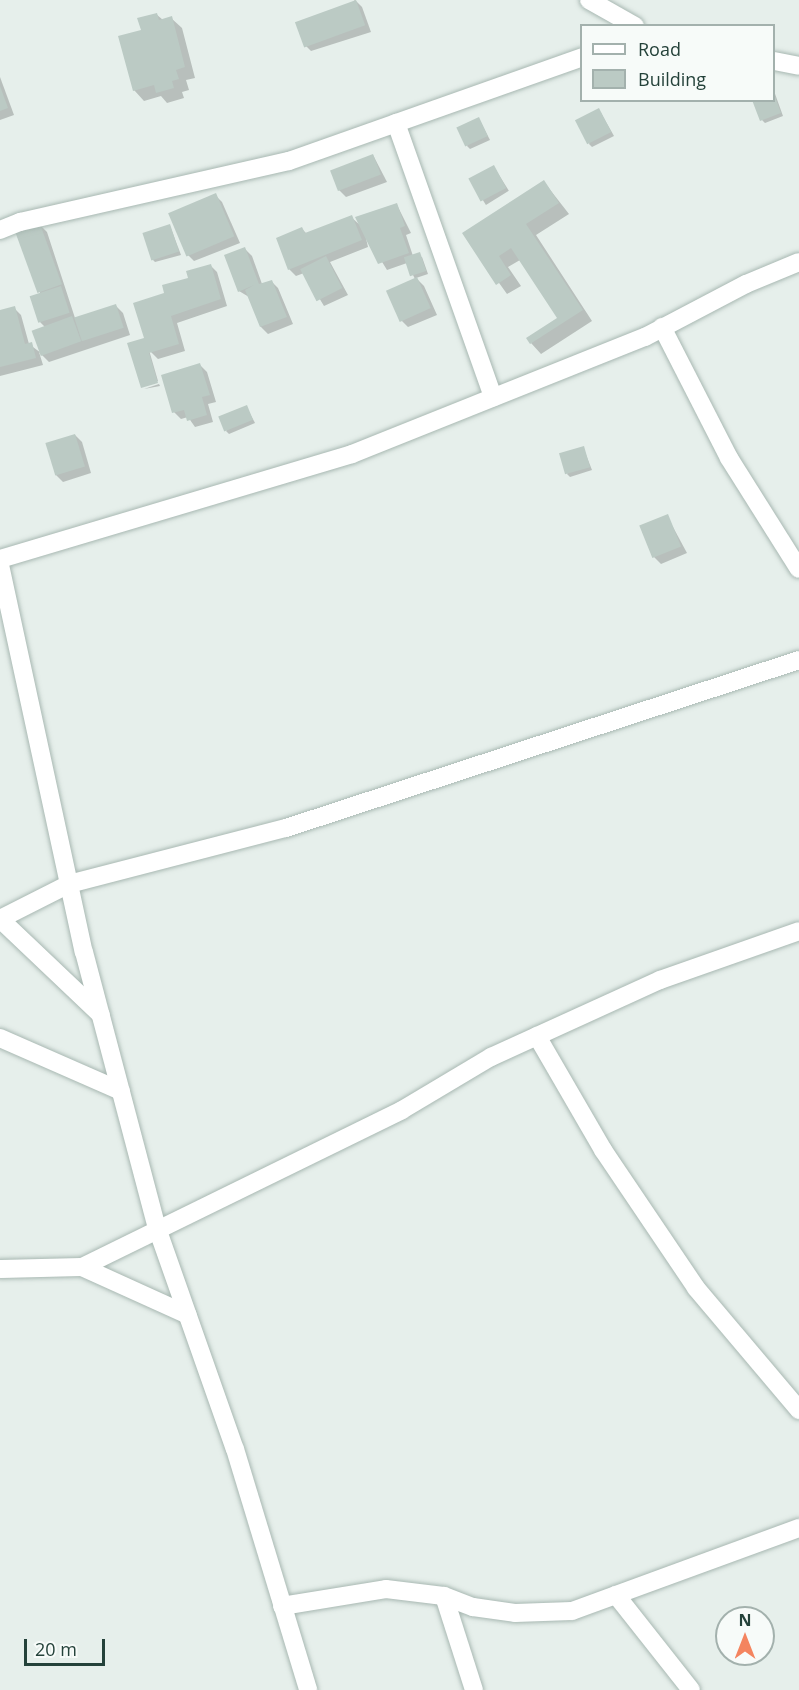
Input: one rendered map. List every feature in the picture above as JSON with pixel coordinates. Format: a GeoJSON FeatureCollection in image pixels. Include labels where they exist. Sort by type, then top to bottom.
{"type":"FeatureCollection","features":[{"type":"Feature","properties":{"kind":"street"},"geometry":{"type":"LineString","coordinates":[[589,0],[631,24]]}},
{"type":"Feature","properties":{"kind":"street"},"geometry":{"type":"LineString","coordinates":[[0,231],[20,222],[289,161],[580,58]]}},
{"type":"Feature","properties":{"kind":"street"},"geometry":{"type":"LineString","coordinates":[[775,61],[799,66]]}},
{"type":"Feature","properties":{"kind":"street"},"geometry":{"type":"LineString","coordinates":[[396,123],[493,397]]}},
{"type":"Feature","properties":{"kind":"street"},"geometry":{"type":"LineString","coordinates":[[0,559],[352,454],[662,327],[746,284],[799,262]]}},
{"type":"Feature","properties":{"kind":"street"},"geometry":{"type":"LineString","coordinates":[[662,327],[729,458],[799,568]]}},
{"type":"Feature","properties":{"kind":"street"},"geometry":{"type":"LineString","coordinates":[[0,565],[69,884],[157,1228],[235,1449],[308,1690]]}},
{"type":"Feature","properties":{"kind":"street"},"geometry":{"type":"LineString","coordinates":[[101,1016],[0,919],[69,884],[286,828],[799,660]]}},
{"type":"Feature","properties":{"kind":"street"},"geometry":{"type":"LineString","coordinates":[[82,1267],[157,1228],[402,1110],[491,1057],[660,980],[799,931]]}},
{"type":"Feature","properties":{"kind":"street"},"geometry":{"type":"LineString","coordinates":[[537,1036],[603,1150],[696,1288],[799,1410]]}},
{"type":"Feature","properties":{"kind":"street"},"geometry":{"type":"LineString","coordinates":[[0,1038],[122,1091]]}},
{"type":"Feature","properties":{"kind":"street"},"geometry":{"type":"LineString","coordinates":[[0,1269],[82,1267],[188,1315]]}},
{"type":"Feature","properties":{"kind":"street"},"geometry":{"type":"LineString","coordinates":[[282,1606],[386,1589],[444,1596],[473,1607],[515,1613],[573,1611],[799,1528]]}},
{"type":"Feature","properties":{"kind":"street"},"geometry":{"type":"LineString","coordinates":[[616,1595],[691,1690]]}},
{"type":"Feature","properties":{"kind":"street"},"geometry":{"type":"LineString","coordinates":[[444,1596],[474,1690]]}},
{"type":"Feature","properties":{"kind":"building"},"geometry":{"type":"Polygon","coordinates":[[[356,0],[365,25],[304,48],[295,22],[356,0]]]}},
{"type":"Feature","properties":{"kind":"building"},"geometry":{"type":"Polygon","coordinates":[[[157,13],[159,20],[172,16],[185,67],[176,70],[179,79],[172,81],[174,88],[156,93],[154,85],[133,91],[118,36],[141,30],[137,18],[157,13]]]}},
{"type":"Feature","properties":{"kind":"building"},"geometry":{"type":"Polygon","coordinates":[[[0,86],[8,108],[0,111],[0,86]]]}},
{"type":"Feature","properties":{"kind":"building"},"geometry":{"type":"Polygon","coordinates":[[[775,97],[781,113],[760,121],[753,102],[775,102],[775,97]]]}},
{"type":"Feature","properties":{"kind":"building"},"geometry":{"type":"Polygon","coordinates":[[[599,108],[611,132],[587,144],[575,120],[599,108]]]}},
{"type":"Feature","properties":{"kind":"building"},"geometry":{"type":"Polygon","coordinates":[[[479,117],[488,136],[465,147],[456,128],[479,117]]]}},
{"type":"Feature","properties":{"kind":"building"},"geometry":{"type":"Polygon","coordinates":[[[373,154],[381,175],[338,191],[330,170],[373,154]]]}},
{"type":"Feature","properties":{"kind":"building"},"geometry":{"type":"Polygon","coordinates":[[[494,165],[506,188],[481,202],[468,179],[494,165]]]}},
{"type":"Feature","properties":{"kind":"building"},"geometry":{"type":"Polygon","coordinates":[[[544,180],[559,203],[526,224],[583,310],[530,344],[526,338],[557,318],[511,248],[499,256],[511,275],[496,285],[462,233],[544,180]]]}},
{"type":"Feature","properties":{"kind":"building"},"geometry":{"type":"Polygon","coordinates":[[[216,193],[234,236],[186,257],[168,213],[216,193]]]}},
{"type":"Feature","properties":{"kind":"building"},"geometry":{"type":"Polygon","coordinates":[[[397,203],[405,226],[400,228],[409,253],[378,264],[355,217],[397,203]]]}},
{"type":"Feature","properties":{"kind":"building"},"geometry":{"type":"Polygon","coordinates":[[[352,215],[362,240],[288,270],[276,238],[302,227],[305,233],[352,215]]]}},
{"type":"Feature","properties":{"kind":"building"},"geometry":{"type":"Polygon","coordinates":[[[40,224],[62,284],[37,293],[16,233],[40,224]]]}},
{"type":"Feature","properties":{"kind":"building"},"geometry":{"type":"Polygon","coordinates":[[[170,224],[179,252],[151,261],[142,233],[170,224]]]}},
{"type":"Feature","properties":{"kind":"building"},"geometry":{"type":"Polygon","coordinates":[[[245,247],[259,284],[272,280],[287,317],[260,327],[245,290],[254,285],[238,292],[224,255],[245,247]]]}},
{"type":"Feature","properties":{"kind":"building"},"geometry":{"type":"Polygon","coordinates":[[[420,252],[426,271],[410,276],[404,257],[420,252]]]}},
{"type":"Feature","properties":{"kind":"building"},"geometry":{"type":"Polygon","coordinates":[[[326,256],[342,288],[317,301],[300,269],[326,256]]]}},
{"type":"Feature","properties":{"kind":"building"},"geometry":{"type":"Polygon","coordinates":[[[211,264],[221,299],[171,316],[179,344],[149,353],[158,383],[141,388],[127,343],[144,338],[133,303],[164,293],[162,285],[188,278],[186,271],[211,264]]]}},
{"type":"Feature","properties":{"kind":"building"},"geometry":{"type":"Polygon","coordinates":[[[417,277],[431,308],[400,322],[386,291],[417,277]]]}},
{"type":"Feature","properties":{"kind":"building"},"geometry":{"type":"Polygon","coordinates":[[[61,286],[70,313],[38,323],[30,296],[61,286]]]}},
{"type":"Feature","properties":{"kind":"building"},"geometry":{"type":"Polygon","coordinates":[[[116,304],[124,328],[82,341],[74,318],[116,304]]]}},
{"type":"Feature","properties":{"kind":"building"},"geometry":{"type":"Polygon","coordinates":[[[15,306],[25,344],[32,342],[36,358],[0,367],[0,310],[15,306]]]}},
{"type":"Feature","properties":{"kind":"building"},"geometry":{"type":"Polygon","coordinates":[[[72,316],[81,341],[41,356],[32,331],[72,316]]]}},
{"type":"Feature","properties":{"kind":"building"},"geometry":{"type":"Polygon","coordinates":[[[200,363],[210,395],[202,397],[207,415],[187,421],[184,410],[172,413],[161,375],[200,363]]]}},
{"type":"Feature","properties":{"kind":"building"},"geometry":{"type":"Polygon","coordinates":[[[247,405],[253,420],[224,431],[218,417],[247,405]]]}},
{"type":"Feature","properties":{"kind":"building"},"geometry":{"type":"Polygon","coordinates":[[[75,434],[85,467],[55,476],[45,443],[75,434]]]}},
{"type":"Feature","properties":{"kind":"building"},"geometry":{"type":"Polygon","coordinates":[[[584,446],[590,467],[565,474],[559,453],[584,446]]]}},
{"type":"Feature","properties":{"kind":"building"},"geometry":{"type":"Polygon","coordinates":[[[668,514],[681,546],[652,558],[639,526],[668,514]]]}}]}
